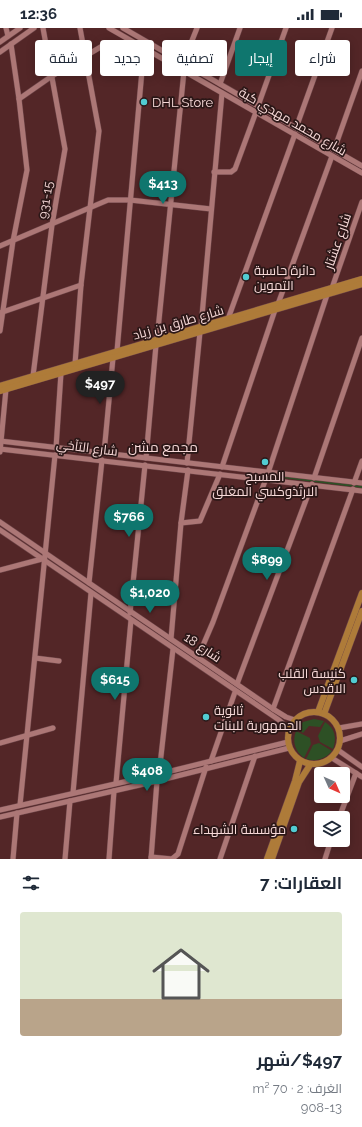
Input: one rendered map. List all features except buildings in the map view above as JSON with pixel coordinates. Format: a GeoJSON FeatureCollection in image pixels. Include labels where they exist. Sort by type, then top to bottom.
{"type":"FeatureCollection","features":[{"type":"Feature","properties":{"kind":"main road","name":"شارع طارق بن زياد"},"geometry":{"type":"LineString","coordinates":[[2,389],[33,376],[276,307],[362,279]]}},
{"type":"Feature","properties":{"kind":"main road","name":"شارع طارق بن زياد"},"geometry":{"type":"LineString","coordinates":[[201,329],[228,319],[327,295],[362,284]]}},
{"type":"Feature","properties":{"kind":"main road","name":"شارع طارق بن زياد"},"geometry":{"type":"LineString","coordinates":[[2,389],[113,358],[156,342]]}},
{"type":"Feature","properties":{"kind":"main road"},"geometry":{"type":"LineString","coordinates":[[321,713],[362,593]]}},
{"type":"Feature","properties":{"kind":"main road"},"geometry":{"type":"LineString","coordinates":[[321,713],[362,611]]}},
{"type":"Feature","properties":{"kind":"main road"},"geometry":{"type":"LineString","coordinates":[[307,713],[321,713],[335,722],[339,728],[340,741],[338,750],[332,758],[326,762],[310,765],[300,761],[288,745],[289,729],[295,720],[307,713]]}},
{"type":"Feature","properties":{"kind":"main road"},"geometry":{"type":"LineString","coordinates":[[267,859],[295,781],[300,761]]}},
{"type":"Feature","properties":{"kind":"main road"},"geometry":{"type":"LineString","coordinates":[[272,859],[300,782],[310,765]]}},
{"type":"Feature","properties":{"kind":"street"},"geometry":{"type":"LineString","coordinates":[[6,28],[8,36]]}},
{"type":"Feature","properties":{"kind":"street"},"geometry":{"type":"LineString","coordinates":[[0,42],[20,28]]}},
{"type":"Feature","properties":{"kind":"street"},"geometry":{"type":"LineString","coordinates":[[0,52],[34,28]]}},
{"type":"Feature","properties":{"kind":"street","name":"931-15"},"geometry":{"type":"LineString","coordinates":[[43,28],[45,40]]}},
{"type":"Feature","properties":{"kind":"street"},"geometry":{"type":"LineString","coordinates":[[80,28],[82,40]]}},
{"type":"Feature","properties":{"kind":"street","name":"شارع محمد مهدي كبة"},"geometry":{"type":"LineString","coordinates":[[123,28],[162,51]]}},
{"type":"Feature","properties":{"kind":"street"},"geometry":{"type":"LineString","coordinates":[[192,40],[197,28]]}},
{"type":"Feature","properties":{"kind":"street"},"geometry":{"type":"LineString","coordinates":[[220,84],[240,28]]}},
{"type":"Feature","properties":{"kind":"street"},"geometry":{"type":"LineString","coordinates":[[258,106],[286,28]]}},
{"type":"Feature","properties":{"kind":"street"},"geometry":{"type":"LineString","coordinates":[[296,128],[332,28]]}},
{"type":"Feature","properties":{"kind":"street","name":"شارع محمد مهدي كبة"},"geometry":{"type":"LineString","coordinates":[[112,29],[131,40]]}},
{"type":"Feature","properties":{"kind":"street"},"geometry":{"type":"LineString","coordinates":[[0,331],[1,313],[13,241],[27,170],[20,99],[10,44]]}},
{"type":"Feature","properties":{"kind":"street"},"geometry":{"type":"LineString","coordinates":[[334,150],[362,71]]}},
{"type":"Feature","properties":{"kind":"street"},"geometry":{"type":"LineString","coordinates":[[20,99],[52,76]]}},
{"type":"Feature","properties":{"kind":"street","name":"931-15"},"geometry":{"type":"LineString","coordinates":[[33,376],[52,224],[65,149],[52,76]]}},
{"type":"Feature","properties":{"kind":"street"},"geometry":{"type":"LineString","coordinates":[[75,364],[81,285],[99,131],[88,76]]}},
{"type":"Feature","properties":{"kind":"street"},"geometry":{"type":"LineString","coordinates":[[117,351],[141,76]]}},
{"type":"Feature","properties":{"kind":"street"},"geometry":{"type":"LineString","coordinates":[[146,458],[156,342],[184,76]]}},
{"type":"Feature","properties":{"kind":"street","name":"شارع محمد مهدي كبة"},"geometry":{"type":"LineString","coordinates":[[192,76],[295,134],[334,150],[362,166]]}},
{"type":"Feature","properties":{"kind":"street","name":"شارع محمد مهدي كبة"},"geometry":{"type":"LineString","coordinates":[[206,76],[296,128],[319,144],[332,156],[362,173]]}},
{"type":"Feature","properties":{"kind":"street"},"geometry":{"type":"LineString","coordinates":[[204,82],[209,78]]}},
{"type":"Feature","properties":{"kind":"street"},"geometry":{"type":"LineString","coordinates":[[187,463],[201,329],[222,93]]}},
{"type":"Feature","properties":{"kind":"street"},"geometry":{"type":"LineString","coordinates":[[214,172],[231,172],[235,169],[256,112]]}},
{"type":"Feature","properties":{"kind":"street"},"geometry":{"type":"LineString","coordinates":[[228,319],[295,134]]}},
{"type":"Feature","properties":{"kind":"street"},"geometry":{"type":"LineString","coordinates":[[222,467],[276,307],[332,156]]}},
{"type":"Feature","properties":{"kind":"street"},"geometry":{"type":"LineString","coordinates":[[0,246],[108,200],[130,200],[211,209]]}},
{"type":"Feature","properties":{"kind":"street","name":"شارع عشتار"},"geometry":{"type":"LineString","coordinates":[[332,288],[362,202]]}},
{"type":"Feature","properties":{"kind":"street"},"geometry":{"type":"LineString","coordinates":[[1,313],[81,285]]}},
{"type":"Feature","properties":{"kind":"street"},"geometry":{"type":"LineString","coordinates":[[196,664],[266,479],[327,295]]}},
{"type":"Feature","properties":{"kind":"street"},"geometry":{"type":"LineString","coordinates":[[314,478],[362,338]]}},
{"type":"Feature","properties":{"kind":"street"},"geometry":{"type":"LineString","coordinates":[[104,453],[113,358]]}},
{"type":"Feature","properties":{"kind":"street"},"geometry":{"type":"LineString","coordinates":[[56,448],[61,373]]}},
{"type":"Feature","properties":{"kind":"street"},"geometry":{"type":"LineString","coordinates":[[0,452],[2,389]]}},
{"type":"Feature","properties":{"kind":"street","name":"شارع التآخي"},"geometry":{"type":"LineString","coordinates":[[1,441],[362,483]]}},
{"type":"Feature","properties":{"kind":"street","name":"شارع التآخي"},"geometry":{"type":"LineString","coordinates":[[0,449],[362,491]]}},
{"type":"Feature","properties":{"kind":"street"},"geometry":{"type":"LineString","coordinates":[[20,805],[43,560],[55,455]]}},
{"type":"Feature","properties":{"kind":"street"},"geometry":{"type":"LineString","coordinates":[[124,463],[125,456]]}},
{"type":"Feature","properties":{"kind":"street"},"geometry":{"type":"LineString","coordinates":[[90,583],[102,460]]}},
{"type":"Feature","properties":{"kind":"street"},"geometry":{"type":"LineString","coordinates":[[354,482],[362,461]]}},
{"type":"Feature","properties":{"kind":"street"},"geometry":{"type":"LineString","coordinates":[[116,784],[129,619],[131,612],[145,465]]}},
{"type":"Feature","properties":{"kind":"street"},"geometry":{"type":"LineString","coordinates":[[170,639],[181,523],[188,470]]}},
{"type":"Feature","properties":{"kind":"street"},"geometry":{"type":"LineString","coordinates":[[181,523],[200,521],[220,474]]}},
{"type":"Feature","properties":{"kind":"street"},"geometry":{"type":"LineString","coordinates":[[238,684],[312,484]]}},
{"type":"Feature","properties":{"kind":"street"},"geometry":{"type":"LineString","coordinates":[[272,709],[353,489]]}},
{"type":"Feature","properties":{"kind":"street","name":"شارع 18"},"geometry":{"type":"LineString","coordinates":[[0,522],[238,684],[272,709],[295,720]]}},
{"type":"Feature","properties":{"kind":"street","name":"شارع 18"},"geometry":{"type":"LineString","coordinates":[[0,530],[235,692],[279,720],[289,729]]}},
{"type":"Feature","properties":{"kind":"street"},"geometry":{"type":"LineString","coordinates":[[0,570],[43,560]]}},
{"type":"Feature","properties":{"kind":"street"},"geometry":{"type":"LineString","coordinates":[[74,793],[91,593]]}},
{"type":"Feature","properties":{"kind":"street"},"geometry":{"type":"LineString","coordinates":[[159,774],[173,648]]}},
{"type":"Feature","properties":{"kind":"street"},"geometry":{"type":"LineString","coordinates":[[35,658],[59,661]]}},
{"type":"Feature","properties":{"kind":"street"},"geometry":{"type":"LineString","coordinates":[[157,781],[151,858],[172,859],[178,854],[206,769],[235,692]]}},
{"type":"Feature","properties":{"kind":"street"},"geometry":{"type":"LineString","coordinates":[[339,728],[362,724]]}},
{"type":"Feature","properties":{"kind":"street"},"geometry":{"type":"LineString","coordinates":[[0,743],[53,728]]}},
{"type":"Feature","properties":{"kind":"street"},"geometry":{"type":"LineString","coordinates":[[340,741],[362,734]]}},
{"type":"Feature","properties":{"kind":"street"},"geometry":{"type":"LineString","coordinates":[[0,810],[288,745]]}},
{"type":"Feature","properties":{"kind":"street"},"geometry":{"type":"LineString","coordinates":[[0,817],[206,769],[255,756],[288,745]]}},
{"type":"Feature","properties":{"kind":"street"},"geometry":{"type":"LineString","coordinates":[[338,750],[362,767]]}},
{"type":"Feature","properties":{"kind":"street"},"geometry":{"type":"LineString","coordinates":[[220,859],[255,756]]}},
{"type":"Feature","properties":{"kind":"street"},"geometry":{"type":"LineString","coordinates":[[332,758],[362,777]]}},
{"type":"Feature","properties":{"kind":"street"},"geometry":{"type":"LineString","coordinates":[[342,811],[356,773]]}},
{"type":"Feature","properties":{"kind":"street"},"geometry":{"type":"LineString","coordinates":[[108,859],[114,791]]}},
{"type":"Feature","properties":{"kind":"street"},"geometry":{"type":"LineString","coordinates":[[65,859],[70,801]]}},
{"type":"Feature","properties":{"kind":"street"},"geometry":{"type":"LineString","coordinates":[[13,859],[17,813]]}},
{"type":"Feature","properties":{"kind":"street"},"geometry":{"type":"LineString","coordinates":[[325,859],[329,847]]}},
{"type":"Feature","properties":{"kind":"green space"},"geometry":{"type":"Polygon","coordinates":[[[273,476],[362,485],[362,488],[275,477],[273,476]]]}},
{"type":"Feature","properties":{"kind":"green space"},"geometry":{"type":"Polygon","coordinates":[[[314,719],[324,721],[320,727],[309,726],[303,733],[297,729],[303,722],[314,719]]]}},
{"type":"Feature","properties":{"kind":"green space"},"geometry":{"type":"Polygon","coordinates":[[[325,722],[333,730],[335,741],[333,749],[320,742],[318,736],[325,722]]]}},
{"type":"Feature","properties":{"kind":"green space"},"geometry":{"type":"Polygon","coordinates":[[[296,731],[310,738],[311,744],[304,758],[296,749],[294,743],[296,731]]]}},
{"type":"Feature","properties":{"kind":"green space"},"geometry":{"type":"Polygon","coordinates":[[[319,743],[332,751],[320,759],[306,759],[313,745],[319,743]]]}},
{"type":"Feature","properties":{"kind":"place","name":"DHL Store"},"geometry":{"type":"Point","coordinates":[144,102]}},
{"type":"Feature","properties":{"kind":"place","name":"دائرة حاسبة التموين"},"geometry":{"type":"Point","coordinates":[246,277]}},
{"type":"Feature","properties":{"kind":"place","name":"المسبح الارثذوكسي المغلق"},"geometry":{"type":"Point","coordinates":[265,462]}},
{"type":"Feature","properties":{"kind":"place","name":"كنيسة القلب الاقدس"},"geometry":{"type":"Point","coordinates":[354,680]}},
{"type":"Feature","properties":{"kind":"place","name":"ثانوية الجمهورية للبنات"},"geometry":{"type":"Point","coordinates":[206,717]}},
{"type":"Feature","properties":{"kind":"place","name":"مؤسسة الشهداء"},"geometry":{"type":"Point","coordinates":[294,829]}},
{"type":"Feature","properties":{"kind":"district","name":"مجمع مشن"},"geometry":{"type":"Point","coordinates":[163,447]}}]}
